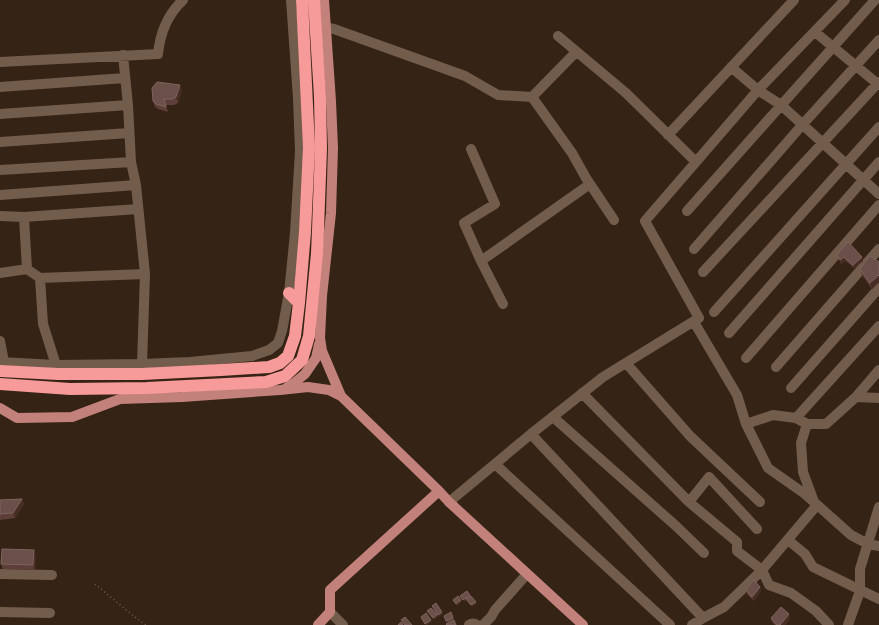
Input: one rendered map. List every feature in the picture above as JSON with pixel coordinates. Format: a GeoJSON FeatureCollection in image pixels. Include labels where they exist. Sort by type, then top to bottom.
{"type":"FeatureCollection","features":[{"type":"Feature","properties":{"kind":"highway"},"geometry":{"type":"LineString","coordinates":[[1,365],[58,374],[142,374],[220,365],[269,366],[280,363],[288,356],[295,336],[299,304],[305,232],[309,147],[302,0]]}},
{"type":"Feature","properties":{"kind":"highway"},"geometry":{"type":"LineString","coordinates":[[0,384],[70,389],[140,388],[266,382],[285,376],[302,360],[309,336],[312,306],[322,148],[314,0]]}},
{"type":"Feature","properties":{"kind":"highway"},"geometry":{"type":"LineString","coordinates":[[289,293],[299,304]]}},
{"type":"Feature","properties":{"kind":"main road"},"geometry":{"type":"LineString","coordinates":[[280,390],[294,383],[305,374],[316,358],[320,338],[322,296],[331,213],[333,148],[324,0]]}},
{"type":"Feature","properties":{"kind":"main road"},"geometry":{"type":"LineString","coordinates":[[320,338],[322,351],[341,396]]}},
{"type":"Feature","properties":{"kind":"main road"},"geometry":{"type":"LineString","coordinates":[[0,408],[17,418],[72,418],[120,399],[280,390],[308,387],[329,390],[341,396],[449,502],[583,625]]}},
{"type":"Feature","properties":{"kind":"main road"},"geometry":{"type":"LineString","coordinates":[[318,625],[330,612],[330,590],[439,491]]}},
{"type":"Feature","properties":{"kind":"street"},"geometry":{"type":"LineString","coordinates":[[0,62],[158,54],[164,26],[174,8],[183,0]]}},
{"type":"Feature","properties":{"kind":"street"},"geometry":{"type":"LineString","coordinates":[[0,341],[1,365],[56,366],[190,362],[220,365],[269,350],[278,343],[282,331],[289,293],[295,233],[300,151],[291,0]]}},
{"type":"Feature","properties":{"kind":"street"},"geometry":{"type":"LineString","coordinates":[[668,135],[794,0]]}},
{"type":"Feature","properties":{"kind":"street"},"geometry":{"type":"LineString","coordinates":[[449,502],[602,377],[699,318],[645,221],[758,90],[845,0]]}},
{"type":"Feature","properties":{"kind":"street"},"geometry":{"type":"LineString","coordinates":[[687,211],[875,0]]}},
{"type":"Feature","properties":{"kind":"street"},"geometry":{"type":"LineString","coordinates":[[326,27],[465,76],[498,95],[532,98],[572,153],[590,184],[614,220]]}},
{"type":"Feature","properties":{"kind":"street"},"geometry":{"type":"LineString","coordinates":[[703,272],[878,84],[815,32]]}},
{"type":"Feature","properties":{"kind":"street"},"geometry":{"type":"LineString","coordinates":[[558,36],[626,93],[696,162]]}},
{"type":"Feature","properties":{"kind":"street"},"geometry":{"type":"LineString","coordinates":[[694,249],[803,124],[879,40]]}},
{"type":"Feature","properties":{"kind":"street"},"geometry":{"type":"LineString","coordinates":[[532,98],[576,52]]}},
{"type":"Feature","properties":{"kind":"street"},"geometry":{"type":"LineString","coordinates":[[123,55],[128,105],[131,162],[136,185],[145,274],[142,364]]}},
{"type":"Feature","properties":{"kind":"street"},"geometry":{"type":"LineString","coordinates":[[731,67],[758,90],[781,105],[879,194]]}},
{"type":"Feature","properties":{"kind":"street"},"geometry":{"type":"LineString","coordinates":[[0,87],[125,78]]}},
{"type":"Feature","properties":{"kind":"street"},"geometry":{"type":"LineString","coordinates":[[0,114],[128,105]]}},
{"type":"Feature","properties":{"kind":"street"},"geometry":{"type":"LineString","coordinates":[[714,312],[879,127]]}},
{"type":"Feature","properties":{"kind":"street"},"geometry":{"type":"LineString","coordinates":[[0,142],[129,133]]}},
{"type":"Feature","properties":{"kind":"street"},"geometry":{"type":"LineString","coordinates":[[471,149],[495,204],[464,223],[503,304]]}},
{"type":"Feature","properties":{"kind":"street"},"geometry":{"type":"LineString","coordinates":[[0,170],[131,162]]}},
{"type":"Feature","properties":{"kind":"street"},"geometry":{"type":"LineString","coordinates":[[730,333],[879,162]]}},
{"type":"Feature","properties":{"kind":"street"},"geometry":{"type":"LineString","coordinates":[[481,261],[590,184]]}},
{"type":"Feature","properties":{"kind":"street"},"geometry":{"type":"LineString","coordinates":[[0,195],[136,185]]}},
{"type":"Feature","properties":{"kind":"street"},"geometry":{"type":"LineString","coordinates":[[746,358],[879,205]]}},
{"type":"Feature","properties":{"kind":"street"},"geometry":{"type":"LineString","coordinates":[[0,216],[24,216],[138,209]]}},
{"type":"Feature","properties":{"kind":"street"},"geometry":{"type":"LineString","coordinates":[[24,216],[27,269]]}},
{"type":"Feature","properties":{"kind":"street"},"geometry":{"type":"LineString","coordinates":[[776,367],[879,249]]}},
{"type":"Feature","properties":{"kind":"street"},"geometry":{"type":"LineString","coordinates":[[0,273],[27,269],[40,278],[145,274]]}},
{"type":"Feature","properties":{"kind":"street"},"geometry":{"type":"LineString","coordinates":[[40,278],[43,324],[56,366]]}},
{"type":"Feature","properties":{"kind":"street"},"geometry":{"type":"LineString","coordinates":[[791,388],[879,288]]}},
{"type":"Feature","properties":{"kind":"street"},"geometry":{"type":"LineString","coordinates":[[694,322],[737,395],[746,424],[768,468],[805,494],[851,535],[868,544],[879,546]]}},
{"type":"Feature","properties":{"kind":"street"},"geometry":{"type":"LineString","coordinates":[[796,418],[879,326]]}},
{"type":"Feature","properties":{"kind":"street"},"geometry":{"type":"LineString","coordinates":[[626,363],[690,436],[760,502]]}},
{"type":"Feature","properties":{"kind":"street"},"geometry":{"type":"LineString","coordinates":[[746,424],[773,415],[796,418],[807,424],[826,424],[856,397],[879,370]]}},
{"type":"Feature","properties":{"kind":"street"},"geometry":{"type":"LineString","coordinates":[[582,394],[689,502],[738,542],[738,551],[762,570],[769,585],[791,593],[816,611],[829,625]]}},
{"type":"Feature","properties":{"kind":"street"},"geometry":{"type":"LineString","coordinates":[[856,397],[879,398]]}},
{"type":"Feature","properties":{"kind":"street"},"geometry":{"type":"LineString","coordinates":[[553,417],[676,526],[704,553]]}},
{"type":"Feature","properties":{"kind":"street"},"geometry":{"type":"LineString","coordinates":[[807,424],[801,443],[803,472],[816,505]]}},
{"type":"Feature","properties":{"kind":"street"},"geometry":{"type":"LineString","coordinates":[[531,434],[703,618]]}},
{"type":"Feature","properties":{"kind":"street"},"geometry":{"type":"LineString","coordinates":[[495,464],[670,625]]}},
{"type":"Feature","properties":{"kind":"street"},"geometry":{"type":"LineString","coordinates":[[689,502],[708,478],[757,529]]}},
{"type":"Feature","properties":{"kind":"street"},"geometry":{"type":"LineString","coordinates":[[692,625],[724,607],[762,570],[816,505]]}},
{"type":"Feature","properties":{"kind":"street"},"geometry":{"type":"LineString","coordinates":[[848,625],[860,591],[860,570],[879,507]]}},
{"type":"Feature","properties":{"kind":"street"},"geometry":{"type":"LineString","coordinates":[[788,540],[805,554],[813,567],[879,599]]}},
{"type":"Feature","properties":{"kind":"street"},"geometry":{"type":"LineString","coordinates":[[0,574],[52,575]]}},
{"type":"Feature","properties":{"kind":"street"},"geometry":{"type":"LineString","coordinates":[[483,625],[527,574]]}},
{"type":"Feature","properties":{"kind":"street"},"geometry":{"type":"LineString","coordinates":[[0,612],[50,613]]}},
{"type":"Feature","properties":{"kind":"street"},"geometry":{"type":"LineString","coordinates":[[330,612],[343,625]]}},
{"type":"Feature","properties":{"kind":"street"},"geometry":{"type":"LineString","coordinates":[[470,625],[475,623],[477,625]]}},
{"type":"Feature","properties":{"kind":"path"},"geometry":{"type":"LineString","coordinates":[[95,584],[146,625]]}},
{"type":"Feature","properties":{"kind":"building"},"geometry":{"type":"Polygon","coordinates":[[[157,82],[180,85],[176,97],[172,99],[164,99],[166,107],[156,104],[153,101],[152,88],[157,82]]]}},
{"type":"Feature","properties":{"kind":"building"},"geometry":{"type":"Polygon","coordinates":[[[848,242],[862,257],[853,265],[844,257],[840,260],[837,255],[848,242]]]}},
{"type":"Feature","properties":{"kind":"building"},"geometry":{"type":"Polygon","coordinates":[[[870,256],[879,262],[879,275],[870,283],[860,269],[870,256]]]}},
{"type":"Feature","properties":{"kind":"building"},"geometry":{"type":"Polygon","coordinates":[[[22,499],[13,513],[0,514],[0,500],[22,499]]]}},
{"type":"Feature","properties":{"kind":"building"},"geometry":{"type":"Polygon","coordinates":[[[2,549],[34,550],[33,565],[1,564],[2,549]]]}},
{"type":"Feature","properties":{"kind":"building"},"geometry":{"type":"Polygon","coordinates":[[[754,580],[760,587],[752,597],[746,590],[754,580]]]}},
{"type":"Feature","properties":{"kind":"building"},"geometry":{"type":"Polygon","coordinates":[[[467,591],[470,595],[463,600],[460,596],[467,591]]]}},
{"type":"Feature","properties":{"kind":"building"},"geometry":{"type":"Polygon","coordinates":[[[458,596],[461,600],[456,604],[453,600],[458,596]]]}},
{"type":"Feature","properties":{"kind":"building"},"geometry":{"type":"Polygon","coordinates":[[[471,596],[476,602],[471,605],[466,599],[471,596]]]}},
{"type":"Feature","properties":{"kind":"building"},"geometry":{"type":"Polygon","coordinates":[[[436,603],[442,612],[438,615],[432,606],[436,603]]]}},
{"type":"Feature","properties":{"kind":"building"},"geometry":{"type":"Polygon","coordinates":[[[781,607],[789,614],[780,625],[777,625],[771,618],[781,607]]]}},
{"type":"Feature","properties":{"kind":"building"},"geometry":{"type":"Polygon","coordinates":[[[431,608],[437,615],[433,618],[427,611],[431,608]]]}},
{"type":"Feature","properties":{"kind":"building"},"geometry":{"type":"Polygon","coordinates":[[[451,612],[453,618],[446,621],[444,616],[451,612]]]}},
{"type":"Feature","properties":{"kind":"building"},"geometry":{"type":"Polygon","coordinates":[[[426,613],[431,620],[425,624],[421,617],[426,613]]]}},
{"type":"Feature","properties":{"kind":"building"},"geometry":{"type":"Polygon","coordinates":[[[405,617],[412,625],[405,625],[401,620],[405,617]]]}},
{"type":"Feature","properties":{"kind":"building"},"geometry":{"type":"Polygon","coordinates":[[[454,620],[456,625],[446,624],[454,620]]]}}]}
